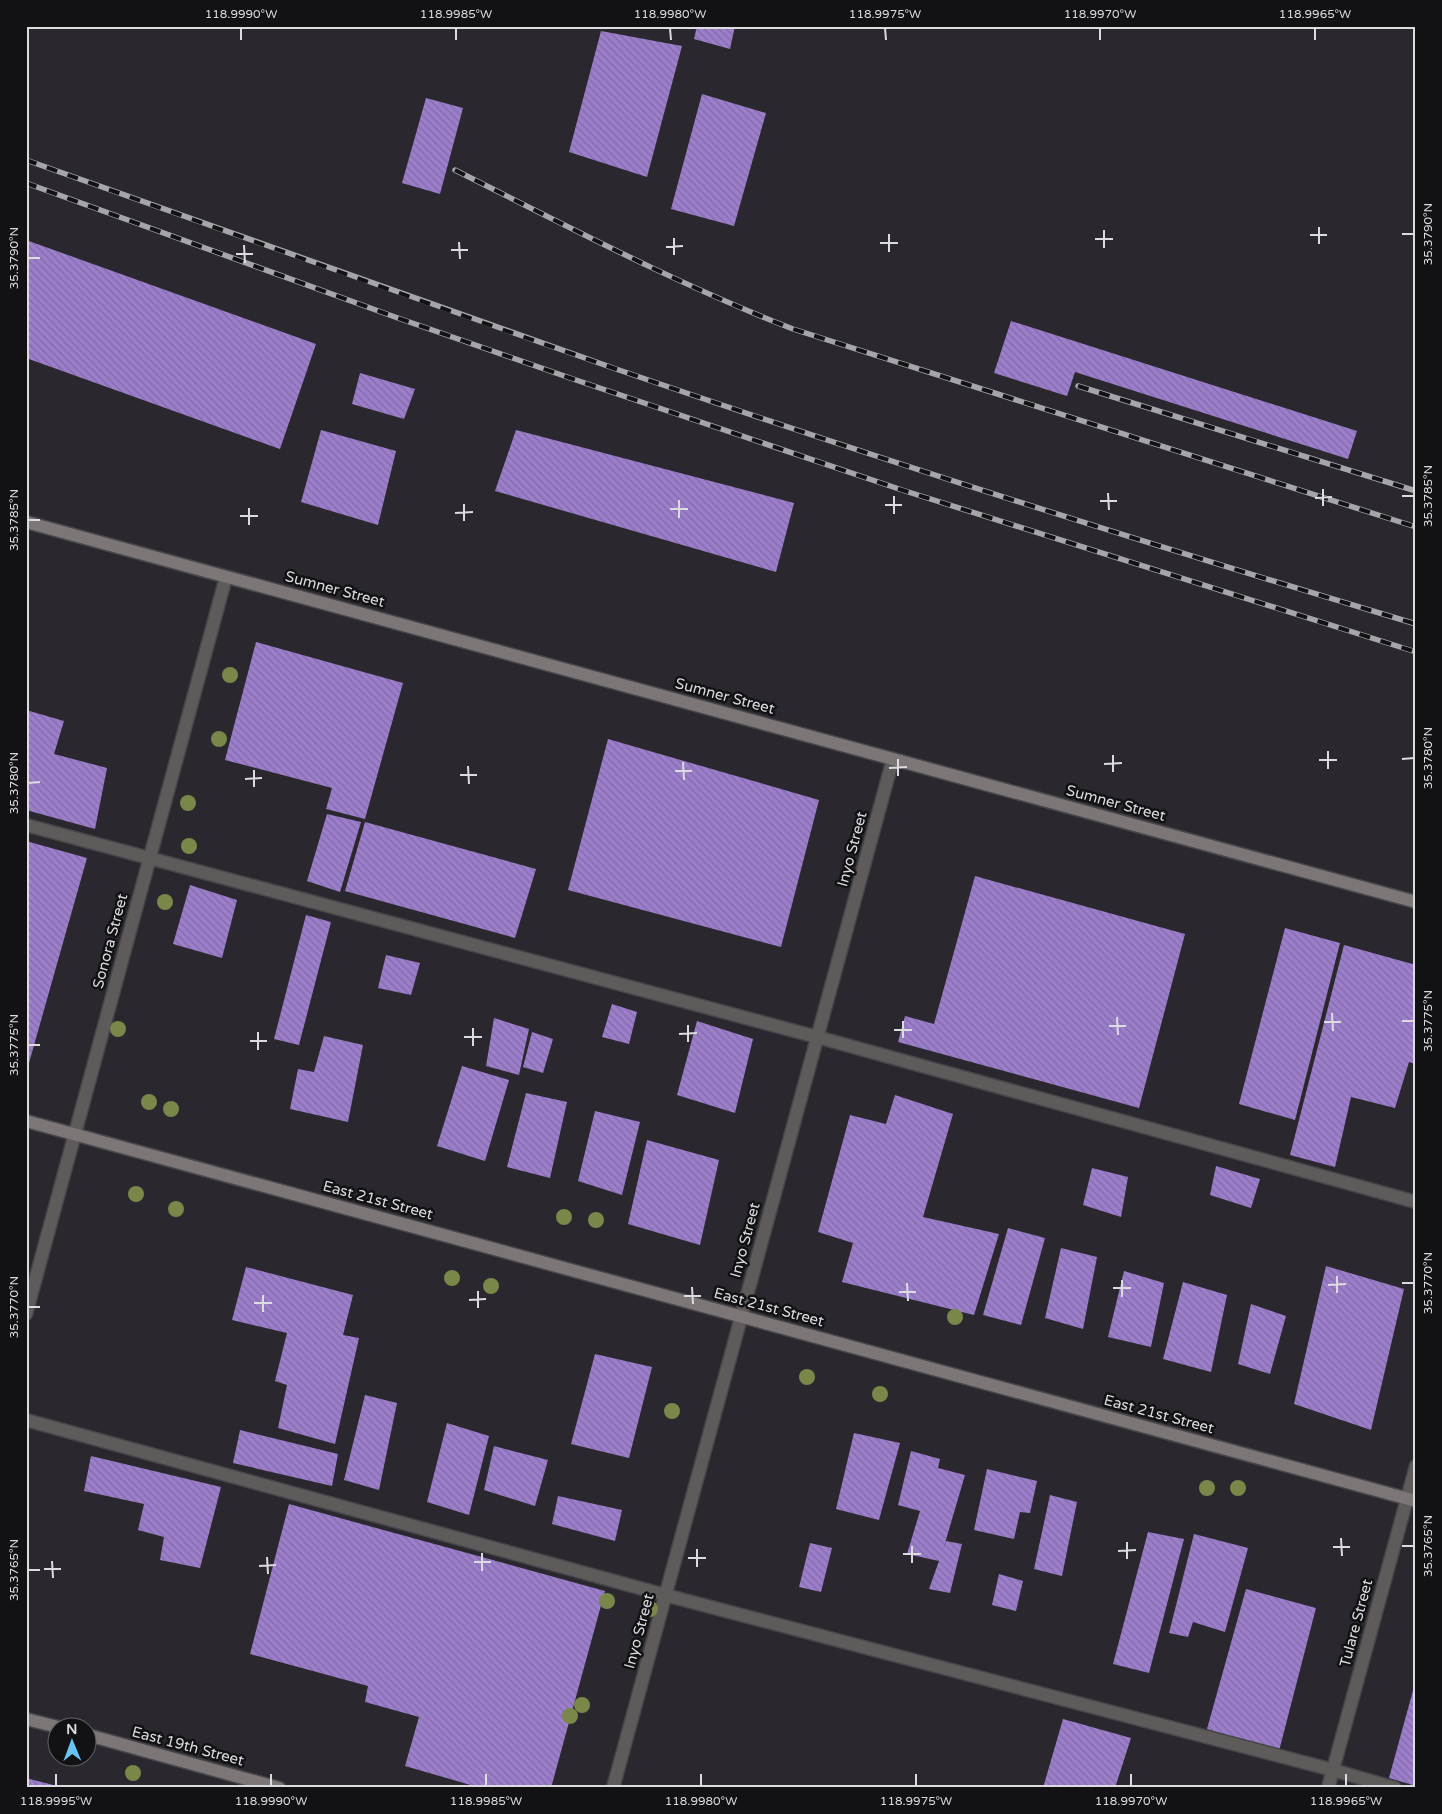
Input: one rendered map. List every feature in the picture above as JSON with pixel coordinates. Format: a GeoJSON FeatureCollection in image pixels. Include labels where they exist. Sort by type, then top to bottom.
{"type":"FeatureCollection","features":[{"type":"Feature","properties":{"kind":"street","name":"Sumner Street"},"geometry":{"type":"LineString","coordinates":[[26,522],[1416,902]]}},
{"type":"Feature","properties":{"kind":"street","name":"Sonora Street"},"geometry":{"type":"LineString","coordinates":[[26,1314],[226,576]]}},
{"type":"Feature","properties":{"kind":"street","name":"Inyo Street"},"geometry":{"type":"LineString","coordinates":[[613,1788],[893,759]]}},
{"type":"Feature","properties":{"kind":"street"},"geometry":{"type":"LineString","coordinates":[[26,825],[1416,1202]]}},
{"type":"Feature","properties":{"kind":"street","name":"East 21st Street"},"geometry":{"type":"LineString","coordinates":[[26,1121],[1411,1500]]}},
{"type":"Feature","properties":{"kind":"street"},"geometry":{"type":"LineString","coordinates":[[26,1420],[665,1595],[1333,1770],[1395,1788]]}},
{"type":"Feature","properties":{"kind":"street","name":"Tulare Street"},"geometry":{"type":"LineString","coordinates":[[1328,1788],[1411,1500],[1416,1466]]}},
{"type":"Feature","properties":{"kind":"street"},"geometry":{"type":"LineString","coordinates":[[26,1719],[48,1724]]}},
{"type":"Feature","properties":{"kind":"street","name":"East 19th Street"},"geometry":{"type":"LineString","coordinates":[[98,1738],[279,1788]]}},
{"type":"Feature","properties":{"kind":"building"},"geometry":{"type":"Polygon","coordinates":[[[697,26],[735,26],[730,49],[694,39],[697,26]]]}},
{"type":"Feature","properties":{"kind":"building"},"geometry":{"type":"Polygon","coordinates":[[[601,31],[682,46],[647,177],[569,152],[601,31]]]}},
{"type":"Feature","properties":{"kind":"building"},"geometry":{"type":"Polygon","coordinates":[[[702,94],[766,113],[734,226],[671,209],[702,94]]]}},
{"type":"Feature","properties":{"kind":"building"},"geometry":{"type":"Polygon","coordinates":[[[426,98],[463,108],[440,194],[402,183],[426,98]]]}},
{"type":"Feature","properties":{"kind":"building"},"geometry":{"type":"Polygon","coordinates":[[[26,240],[316,344],[280,449],[26,358],[26,240]]]}},
{"type":"Feature","properties":{"kind":"building"},"geometry":{"type":"Polygon","coordinates":[[[1011,321],[1357,431],[1348,459],[1075,372],[1067,396],[994,373],[1011,321]]]}},
{"type":"Feature","properties":{"kind":"building"},"geometry":{"type":"Polygon","coordinates":[[[360,373],[415,389],[404,419],[352,404],[360,373]]]}},
{"type":"Feature","properties":{"kind":"building"},"geometry":{"type":"Polygon","coordinates":[[[321,430],[396,451],[378,525],[301,502],[321,430]]]}},
{"type":"Feature","properties":{"kind":"building"},"geometry":{"type":"Polygon","coordinates":[[[516,430],[794,503],[776,572],[495,491],[516,430]]]}},
{"type":"Feature","properties":{"kind":"building"},"geometry":{"type":"Polygon","coordinates":[[[256,642],[403,683],[365,819],[326,809],[332,788],[225,760],[256,642]]]}},
{"type":"Feature","properties":{"kind":"building"},"geometry":{"type":"Polygon","coordinates":[[[26,710],[64,721],[54,754],[107,768],[95,829],[26,810],[26,710]]]}},
{"type":"Feature","properties":{"kind":"building"},"geometry":{"type":"Polygon","coordinates":[[[608,739],[819,800],[781,947],[568,890],[608,739]]]}},
{"type":"Feature","properties":{"kind":"building"},"geometry":{"type":"Polygon","coordinates":[[[327,814],[361,822],[340,892],[307,881],[327,814]]]}},
{"type":"Feature","properties":{"kind":"building"},"geometry":{"type":"Polygon","coordinates":[[[365,822],[536,869],[515,938],[345,891],[365,822]]]}},
{"type":"Feature","properties":{"kind":"building"},"geometry":{"type":"Polygon","coordinates":[[[26,841],[87,858],[27,1070],[26,1070],[26,841]]]}},
{"type":"Feature","properties":{"kind":"building"},"geometry":{"type":"Polygon","coordinates":[[[975,876],[1185,934],[1139,1108],[898,1042],[905,1016],[934,1024],[975,876]]]}},
{"type":"Feature","properties":{"kind":"building"},"geometry":{"type":"Polygon","coordinates":[[[190,885],[237,900],[222,958],[173,944],[190,885]]]}},
{"type":"Feature","properties":{"kind":"building"},"geometry":{"type":"Polygon","coordinates":[[[306,915],[331,922],[299,1045],[274,1039],[306,915]]]}},
{"type":"Feature","properties":{"kind":"building"},"geometry":{"type":"Polygon","coordinates":[[[1285,928],[1340,943],[1295,1120],[1239,1104],[1285,928]]]}},
{"type":"Feature","properties":{"kind":"building"},"geometry":{"type":"Polygon","coordinates":[[[1344,945],[1416,965],[1416,1064],[1409,1062],[1395,1108],[1351,1097],[1335,1167],[1290,1155],[1344,945]]]}},
{"type":"Feature","properties":{"kind":"building"},"geometry":{"type":"Polygon","coordinates":[[[386,955],[420,963],[411,995],[378,988],[386,955]]]}},
{"type":"Feature","properties":{"kind":"building"},"geometry":{"type":"Polygon","coordinates":[[[612,1004],[637,1012],[629,1044],[602,1037],[612,1004]]]}},
{"type":"Feature","properties":{"kind":"building"},"geometry":{"type":"Polygon","coordinates":[[[494,1018],[529,1029],[519,1075],[486,1066],[494,1018]]]}},
{"type":"Feature","properties":{"kind":"building"},"geometry":{"type":"Polygon","coordinates":[[[697,1021],[753,1039],[735,1113],[677,1095],[697,1021]]]}},
{"type":"Feature","properties":{"kind":"building"},"geometry":{"type":"Polygon","coordinates":[[[532,1032],[553,1039],[543,1073],[523,1067],[532,1032]]]}},
{"type":"Feature","properties":{"kind":"building"},"geometry":{"type":"Polygon","coordinates":[[[324,1036],[363,1045],[348,1122],[290,1109],[298,1069],[314,1072],[324,1036]]]}},
{"type":"Feature","properties":{"kind":"building"},"geometry":{"type":"Polygon","coordinates":[[[462,1066],[509,1080],[485,1161],[437,1146],[462,1066]]]}},
{"type":"Feature","properties":{"kind":"building"},"geometry":{"type":"Polygon","coordinates":[[[526,1093],[567,1102],[550,1178],[507,1167],[526,1093]]]}},
{"type":"Feature","properties":{"kind":"building"},"geometry":{"type":"Polygon","coordinates":[[[895,1095],[953,1114],[923,1217],[999,1234],[974,1315],[842,1282],[853,1243],[818,1232],[850,1115],[886,1124],[895,1095]]]}},
{"type":"Feature","properties":{"kind":"building"},"geometry":{"type":"Polygon","coordinates":[[[595,1111],[640,1122],[622,1195],[578,1181],[595,1111]]]}},
{"type":"Feature","properties":{"kind":"building"},"geometry":{"type":"Polygon","coordinates":[[[647,1140],[719,1160],[700,1245],[628,1224],[647,1140]]]}},
{"type":"Feature","properties":{"kind":"building"},"geometry":{"type":"Polygon","coordinates":[[[1216,1166],[1260,1179],[1251,1208],[1210,1195],[1216,1166]]]}},
{"type":"Feature","properties":{"kind":"building"},"geometry":{"type":"Polygon","coordinates":[[[1092,1168],[1128,1177],[1121,1217],[1083,1205],[1092,1168]]]}},
{"type":"Feature","properties":{"kind":"building"},"geometry":{"type":"Polygon","coordinates":[[[1008,1228],[1045,1238],[1021,1325],[983,1315],[1008,1228]]]}},
{"type":"Feature","properties":{"kind":"building"},"geometry":{"type":"Polygon","coordinates":[[[1061,1248],[1097,1257],[1083,1329],[1045,1318],[1061,1248]]]}},
{"type":"Feature","properties":{"kind":"building"},"geometry":{"type":"Polygon","coordinates":[[[1326,1266],[1404,1289],[1371,1430],[1294,1404],[1326,1266]]]}},
{"type":"Feature","properties":{"kind":"building"},"geometry":{"type":"Polygon","coordinates":[[[246,1267],[353,1295],[343,1335],[359,1338],[335,1444],[278,1428],[287,1385],[275,1381],[287,1333],[232,1320],[246,1267]]]}},
{"type":"Feature","properties":{"kind":"building"},"geometry":{"type":"Polygon","coordinates":[[[1124,1271],[1164,1283],[1151,1347],[1108,1337],[1124,1271]]]}},
{"type":"Feature","properties":{"kind":"building"},"geometry":{"type":"Polygon","coordinates":[[[1183,1282],[1227,1295],[1211,1372],[1163,1359],[1183,1282]]]}},
{"type":"Feature","properties":{"kind":"building"},"geometry":{"type":"Polygon","coordinates":[[[1251,1304],[1286,1316],[1270,1374],[1238,1364],[1251,1304]]]}},
{"type":"Feature","properties":{"kind":"building"},"geometry":{"type":"Polygon","coordinates":[[[595,1354],[652,1367],[629,1458],[571,1444],[595,1354]]]}},
{"type":"Feature","properties":{"kind":"building"},"geometry":{"type":"Polygon","coordinates":[[[365,1395],[397,1403],[379,1490],[344,1480],[365,1395]]]}},
{"type":"Feature","properties":{"kind":"building"},"geometry":{"type":"Polygon","coordinates":[[[447,1423],[489,1436],[469,1515],[427,1502],[447,1423]]]}},
{"type":"Feature","properties":{"kind":"building"},"geometry":{"type":"Polygon","coordinates":[[[240,1430],[338,1454],[332,1486],[233,1463],[240,1430]]]}},
{"type":"Feature","properties":{"kind":"building"},"geometry":{"type":"Polygon","coordinates":[[[854,1433],[900,1443],[879,1520],[836,1509],[854,1433]]]}},
{"type":"Feature","properties":{"kind":"building"},"geometry":{"type":"Polygon","coordinates":[[[494,1446],[548,1460],[535,1506],[484,1490],[494,1446]]]}},
{"type":"Feature","properties":{"kind":"building"},"geometry":{"type":"Polygon","coordinates":[[[911,1451],[940,1459],[938,1468],[965,1475],[943,1550],[946,1541],[962,1544],[950,1593],[929,1589],[939,1561],[907,1554],[920,1511],[898,1505],[911,1451]]]}},
{"type":"Feature","properties":{"kind":"building"},"geometry":{"type":"Polygon","coordinates":[[[91,1456],[221,1487],[200,1568],[160,1560],[164,1537],[138,1530],[144,1504],[84,1491],[91,1456]]]}},
{"type":"Feature","properties":{"kind":"building"},"geometry":{"type":"Polygon","coordinates":[[[987,1469],[1037,1481],[1030,1513],[1020,1512],[1014,1539],[974,1530],[987,1469]]]}},
{"type":"Feature","properties":{"kind":"building"},"geometry":{"type":"Polygon","coordinates":[[[1050,1495],[1077,1502],[1062,1576],[1034,1569],[1050,1495]]]}},
{"type":"Feature","properties":{"kind":"building"},"geometry":{"type":"Polygon","coordinates":[[[558,1496],[622,1510],[615,1541],[552,1524],[558,1496]]]}},
{"type":"Feature","properties":{"kind":"building"},"geometry":{"type":"Polygon","coordinates":[[[289,1504],[605,1591],[551,1788],[481,1788],[405,1766],[419,1717],[365,1702],[368,1686],[250,1654],[289,1504]]]}},
{"type":"Feature","properties":{"kind":"building"},"geometry":{"type":"Polygon","coordinates":[[[1148,1532],[1184,1539],[1149,1673],[1113,1664],[1148,1532]]]}},
{"type":"Feature","properties":{"kind":"building"},"geometry":{"type":"Polygon","coordinates":[[[1194,1534],[1248,1548],[1225,1632],[1193,1622],[1188,1637],[1169,1633],[1194,1534]]]}},
{"type":"Feature","properties":{"kind":"building"},"geometry":{"type":"Polygon","coordinates":[[[810,1543],[832,1548],[821,1592],[799,1587],[810,1543]]]}},
{"type":"Feature","properties":{"kind":"building"},"geometry":{"type":"Polygon","coordinates":[[[999,1574],[1023,1581],[1016,1611],[992,1605],[999,1574]]]}},
{"type":"Feature","properties":{"kind":"building"},"geometry":{"type":"Polygon","coordinates":[[[1246,1589],[1316,1608],[1279,1751],[1207,1729],[1246,1589]]]}},
{"type":"Feature","properties":{"kind":"building"},"geometry":{"type":"Polygon","coordinates":[[[1416,1684],[1416,1786],[1389,1778],[1416,1684]]]}},
{"type":"Feature","properties":{"kind":"building"},"geometry":{"type":"Polygon","coordinates":[[[1063,1719],[1131,1738],[1115,1788],[1043,1788],[1063,1719]]]}},
{"type":"Feature","properties":{"kind":"building"},"geometry":{"type":"Polygon","coordinates":[[[26,1778],[61,1787],[61,1788],[26,1788],[26,1778]]]}},
{"type":"Feature","properties":{"kind":"railway"},"geometry":{"type":"LineString","coordinates":[[26,160],[468,318],[715,403],[1015,501],[1416,624]]}},
{"type":"Feature","properties":{"kind":"railway"},"geometry":{"type":"LineString","coordinates":[[455,170],[665,274],[793,329],[1416,527]]}},
{"type":"Feature","properties":{"kind":"railway"},"geometry":{"type":"LineString","coordinates":[[26,183],[395,317],[573,379],[902,490],[1416,652]]}},
{"type":"Feature","properties":{"kind":"railway"},"geometry":{"type":"LineString","coordinates":[[1078,386],[1416,491]]}}]}
